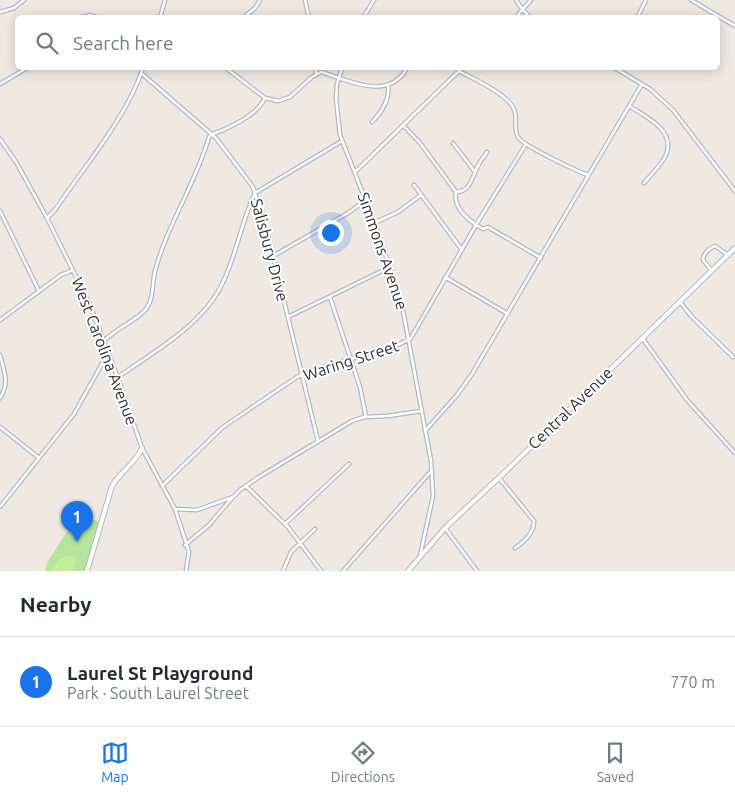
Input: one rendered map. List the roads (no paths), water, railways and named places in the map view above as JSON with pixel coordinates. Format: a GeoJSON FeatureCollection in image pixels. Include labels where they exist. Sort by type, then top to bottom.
{"type":"FeatureCollection","features":[{"type":"Feature","properties":{"kind":"street"},"geometry":{"type":"LineString","coordinates":[[0,12],[14,8],[24,0]]}},
{"type":"Feature","properties":{"kind":"street"},"geometry":{"type":"LineString","coordinates":[[161,15],[165,0]]}},
{"type":"Feature","properties":{"kind":"street"},"geometry":{"type":"LineString","coordinates":[[247,15],[255,8],[260,0]]}},
{"type":"Feature","properties":{"kind":"street"},"geometry":{"type":"LineString","coordinates":[[305,0],[308,15]]}},
{"type":"Feature","properties":{"kind":"street"},"geometry":{"type":"LineString","coordinates":[[364,15],[374,0]]}},
{"type":"Feature","properties":{"kind":"street"},"geometry":{"type":"LineString","coordinates":[[516,0],[528,15]]}},
{"type":"Feature","properties":{"kind":"street"},"geometry":{"type":"LineString","coordinates":[[518,15],[531,0]]}},
{"type":"Feature","properties":{"kind":"street"},"geometry":{"type":"LineString","coordinates":[[638,15],[646,0]]}},
{"type":"Feature","properties":{"kind":"street"},"geometry":{"type":"LineString","coordinates":[[691,0],[716,15]]}},
{"type":"Feature","properties":{"kind":"street"},"geometry":{"type":"LineString","coordinates":[[720,17],[735,26]]}},
{"type":"Feature","properties":{"kind":"street"},"geometry":{"type":"LineString","coordinates":[[0,84],[24,70]]}},
{"type":"Feature","properties":{"kind":"street"},"geometry":{"type":"LineString","coordinates":[[47,218],[55,210],[97,151],[124,109],[142,70]]}},
{"type":"Feature","properties":{"kind":"street"},"geometry":{"type":"LineString","coordinates":[[229,70],[265,98],[278,101],[288,99],[316,75],[323,72],[373,87],[388,85],[400,77],[405,70]]}},
{"type":"Feature","properties":{"kind":"street"},"geometry":{"type":"LineString","coordinates":[[316,70],[316,75]]}},
{"type":"Feature","properties":{"kind":"street","name":"Simmons Avenue"},"geometry":{"type":"LineString","coordinates":[[341,70],[338,78],[336,98],[339,132],[374,222],[402,305],[410,339],[432,470],[433,496],[420,556]]}},
{"type":"Feature","properties":{"kind":"street"},"geometry":{"type":"LineString","coordinates":[[618,70],[642,84],[673,110],[735,191]]}},
{"type":"Feature","properties":{"kind":"street"},"geometry":{"type":"LineString","coordinates":[[355,172],[459,71],[509,102],[515,112],[518,137],[526,144],[567,168],[588,176]]}},
{"type":"Feature","properties":{"kind":"street","name":"Salisbury Drive"},"geometry":{"type":"LineString","coordinates":[[141,73],[212,133],[251,183],[273,256],[318,441]]}},
{"type":"Feature","properties":{"kind":"street"},"geometry":{"type":"LineString","coordinates":[[425,431],[467,382],[642,84]]}},
{"type":"Feature","properties":{"kind":"street"},"geometry":{"type":"LineString","coordinates":[[372,122],[380,114],[388,97],[388,85]]}},
{"type":"Feature","properties":{"kind":"street"},"geometry":{"type":"LineString","coordinates":[[104,341],[110,334],[144,311],[148,306],[160,254],[209,137],[212,133],[224,130],[254,111],[265,98]]}},
{"type":"Feature","properties":{"kind":"street"},"geometry":{"type":"LineString","coordinates":[[629,106],[661,128],[668,141],[667,153],[644,183]]}},
{"type":"Feature","properties":{"kind":"street"},"geometry":{"type":"LineString","coordinates":[[403,125],[420,143],[456,192],[457,206],[476,225],[482,229],[488,227],[541,258]]}},
{"type":"Feature","properties":{"kind":"street","name":"West Carolina Avenue"},"geometry":{"type":"LineString","coordinates":[[0,140],[16,162],[47,218],[73,270],[104,341],[142,448],[175,508],[188,552],[186,571]]}},
{"type":"Feature","properties":{"kind":"street"},"geometry":{"type":"LineString","coordinates":[[118,378],[187,329],[212,300],[224,282],[255,193],[342,141]]}},
{"type":"Feature","properties":{"kind":"street"},"geometry":{"type":"LineString","coordinates":[[453,143],[475,172]]}},
{"type":"Feature","properties":{"kind":"street","name":"Waring Street"},"geometry":{"type":"LineString","coordinates":[[162,486],[223,427],[302,374],[398,345],[410,339],[476,225],[526,144]]}},
{"type":"Feature","properties":{"kind":"street"},"geometry":{"type":"LineString","coordinates":[[456,192],[461,192],[469,186],[477,167],[487,152]]}},
{"type":"Feature","properties":{"kind":"street"},"geometry":{"type":"LineString","coordinates":[[414,185],[462,250]]}},
{"type":"Feature","properties":{"kind":"street"},"geometry":{"type":"LineString","coordinates":[[374,222],[398,212],[421,195]]}},
{"type":"Feature","properties":{"kind":"street"},"geometry":{"type":"LineString","coordinates":[[273,256],[348,213],[365,201]]}},
{"type":"Feature","properties":{"kind":"street"},"geometry":{"type":"LineString","coordinates":[[0,211],[39,291]]}},
{"type":"Feature","properties":{"kind":"street"},"geometry":{"type":"LineString","coordinates":[[712,271],[705,264],[702,257],[711,248],[717,247],[728,255]]}},
{"type":"Feature","properties":{"kind":"street","name":"Central Avenue"},"geometry":{"type":"LineString","coordinates":[[408,571],[445,528],[499,478],[735,248]]}},
{"type":"Feature","properties":{"kind":"street"},"geometry":{"type":"LineString","coordinates":[[288,317],[390,267]]}},
{"type":"Feature","properties":{"kind":"street"},"geometry":{"type":"LineString","coordinates":[[0,320],[64,273],[73,270]]}},
{"type":"Feature","properties":{"kind":"street"},"geometry":{"type":"LineString","coordinates":[[445,278],[508,314]]}},
{"type":"Feature","properties":{"kind":"street"},"geometry":{"type":"LineString","coordinates":[[330,297],[362,393],[366,417]]}},
{"type":"Feature","properties":{"kind":"street"},"geometry":{"type":"LineString","coordinates":[[680,302],[692,317],[733,357]]}},
{"type":"Feature","properties":{"kind":"street"},"geometry":{"type":"LineString","coordinates":[[642,339],[687,400],[735,453]]}},
{"type":"Feature","properties":{"kind":"street"},"geometry":{"type":"LineString","coordinates":[[0,507],[74,414],[100,364],[108,353]]}},
{"type":"Feature","properties":{"kind":"street"},"geometry":{"type":"LineString","coordinates":[[0,355],[7,382],[0,398]]}},
{"type":"Feature","properties":{"kind":"street"},"geometry":{"type":"LineString","coordinates":[[186,545],[209,525],[233,497],[246,486],[348,422],[366,417],[421,411]]}},
{"type":"Feature","properties":{"kind":"street"},"geometry":{"type":"LineString","coordinates":[[0,427],[39,458]]}},
{"type":"Feature","properties":{"kind":"street"},"geometry":{"type":"LineString","coordinates":[[87,571],[112,486],[137,457],[142,448]]}},
{"type":"Feature","properties":{"kind":"street"},"geometry":{"type":"LineString","coordinates":[[285,524],[349,464]]}},
{"type":"Feature","properties":{"kind":"street"},"geometry":{"type":"LineString","coordinates":[[343,571],[432,470]]}},
{"type":"Feature","properties":{"kind":"street"},"geometry":{"type":"LineString","coordinates":[[499,478],[527,512],[534,524],[529,536],[515,548]]}},
{"type":"Feature","properties":{"kind":"street"},"geometry":{"type":"LineString","coordinates":[[246,486],[285,524],[321,571]]}},
{"type":"Feature","properties":{"kind":"street"},"geometry":{"type":"LineString","coordinates":[[175,508],[197,510],[233,497]]}},
{"type":"Feature","properties":{"kind":"street"},"geometry":{"type":"LineString","coordinates":[[445,528],[477,571]]}},
{"type":"Feature","properties":{"kind":"street"},"geometry":{"type":"LineString","coordinates":[[283,571],[291,552],[314,529]]}},
{"type":"Feature","properties":{"kind":"place","name":"Laurel St Playground"},"geometry":{"type":"Point","coordinates":[77,542]}}]}
